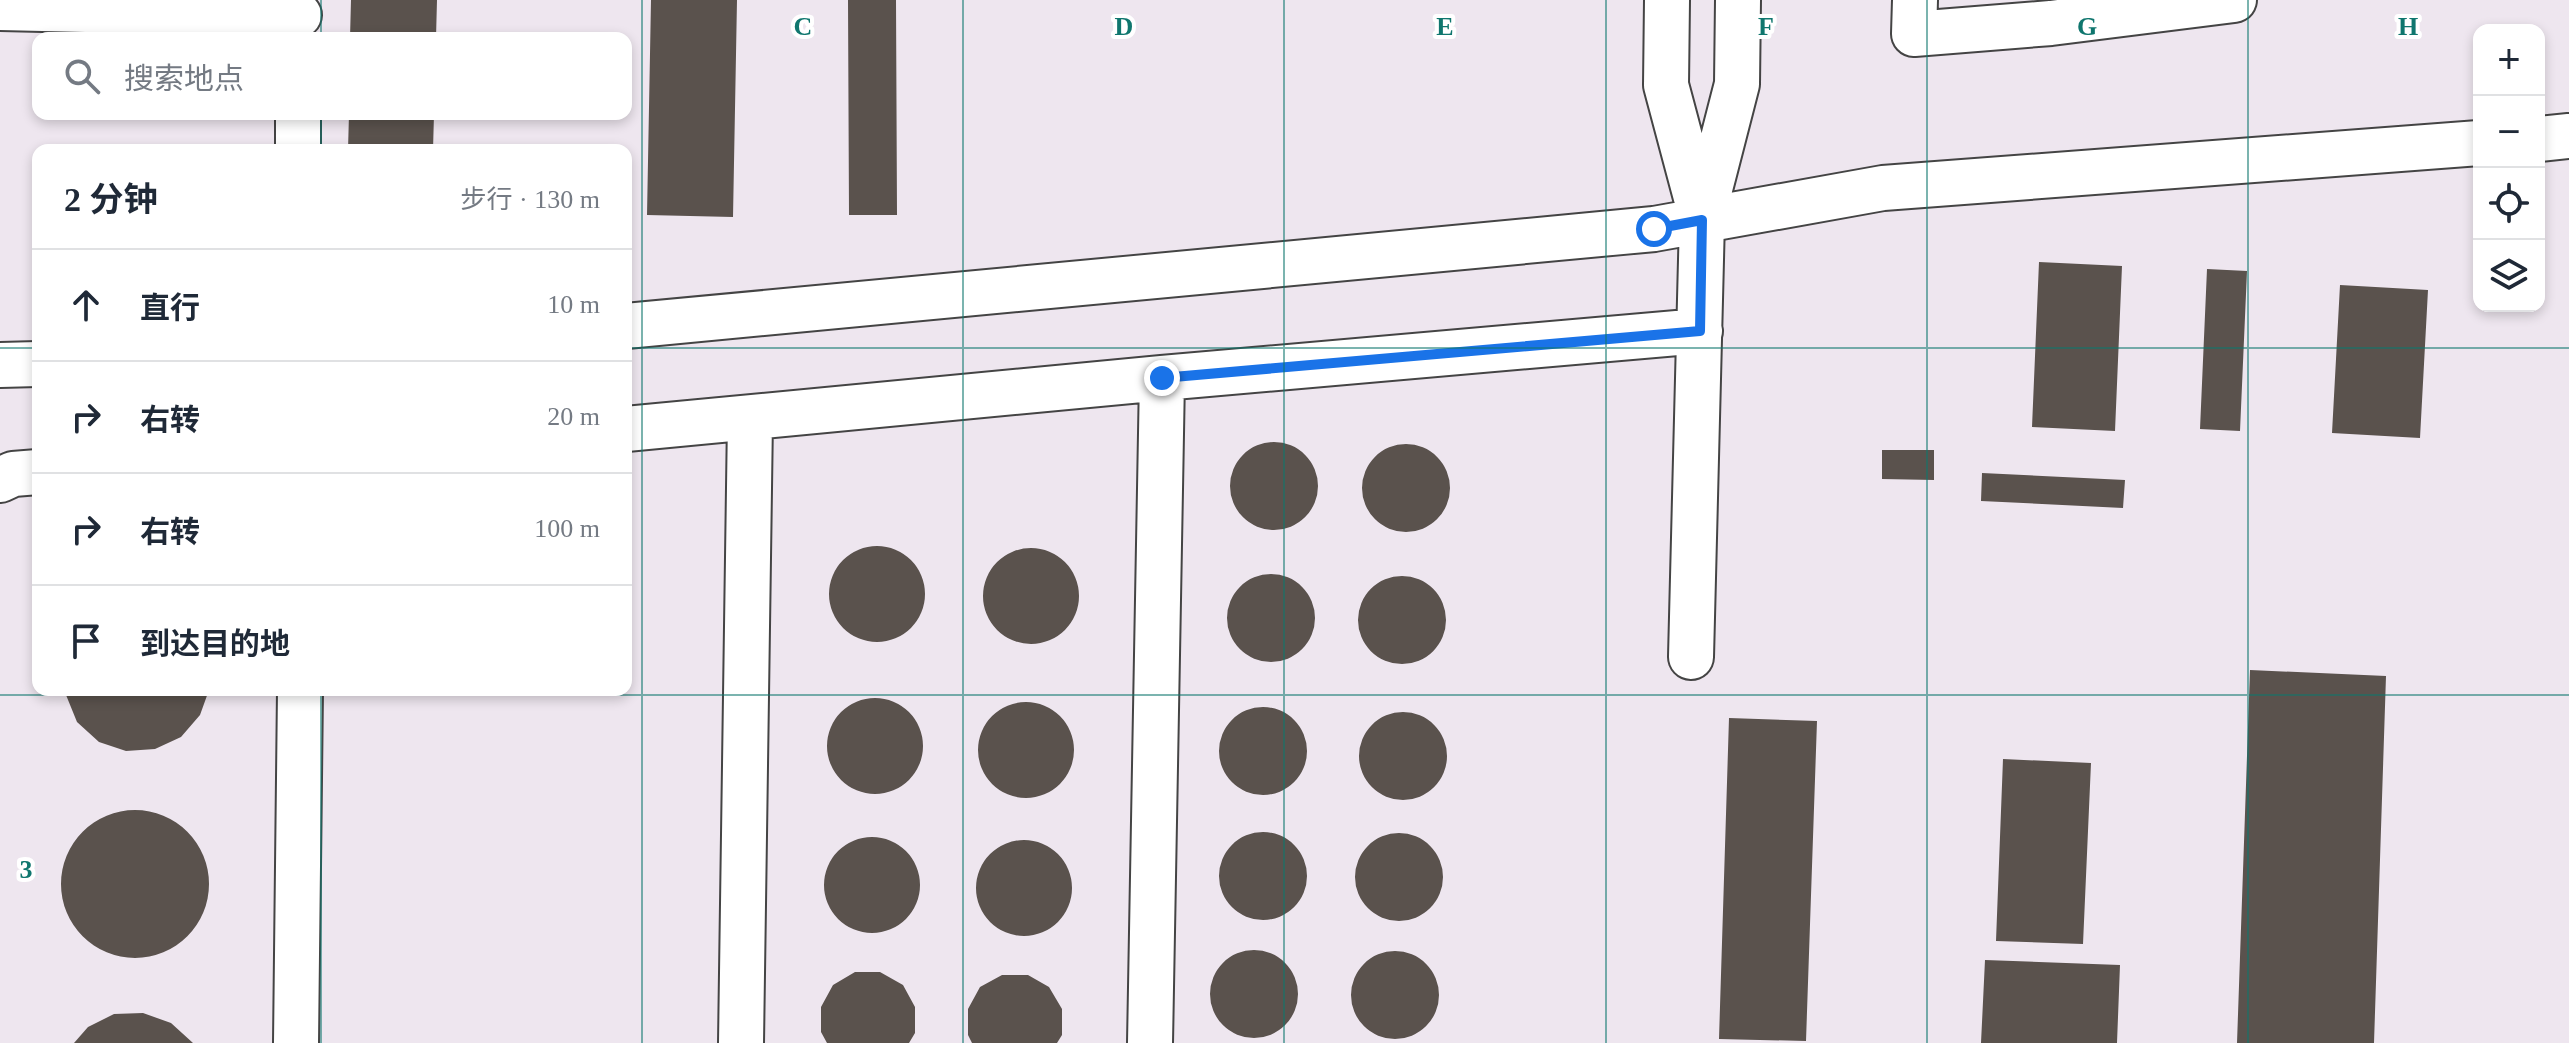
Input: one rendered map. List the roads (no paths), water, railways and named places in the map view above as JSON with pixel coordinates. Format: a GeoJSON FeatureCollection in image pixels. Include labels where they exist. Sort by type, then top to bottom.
{"type":"FeatureCollection","features":[{"type":"Feature","properties":{"kind":"lane"},"geometry":{"type":"LineString","coordinates":[[1667,0],[1666,85],[1702,220]]}},
{"type":"Feature","properties":{"kind":"lane"},"geometry":{"type":"LineString","coordinates":[[1691,657],[1702,220],[1737,84],[1738,0]]}},
{"type":"Feature","properties":{"kind":"lane"},"geometry":{"type":"LineString","coordinates":[[1915,0],[1914,34],[2051,23],[2234,0]]}},
{"type":"Feature","properties":{"kind":"lane"},"geometry":{"type":"LineString","coordinates":[[0,8],[299,18]]}},
{"type":"Feature","properties":{"kind":"lane"},"geometry":{"type":"LineString","coordinates":[[298,120],[298,144]]}},
{"type":"Feature","properties":{"kind":"lane"},"geometry":{"type":"LineString","coordinates":[[2545,138],[2569,136]]}},
{"type":"Feature","properties":{"kind":"lane"},"geometry":{"type":"LineString","coordinates":[[632,325],[1638,231],[1883,188],[2473,143]]}},
{"type":"Feature","properties":{"kind":"lane"},"geometry":{"type":"LineString","coordinates":[[632,429],[1700,331]]}},
{"type":"Feature","properties":{"kind":"lane"},"geometry":{"type":"LineString","coordinates":[[0,365],[32,364]]}},
{"type":"Feature","properties":{"kind":"lane"},"geometry":{"type":"LineString","coordinates":[[1150,1043],[1162,378]]}},
{"type":"Feature","properties":{"kind":"lane"},"geometry":{"type":"LineString","coordinates":[[741,1043],[750,419]]}},
{"type":"Feature","properties":{"kind":"lane"},"geometry":{"type":"LineString","coordinates":[[0,480],[13,474],[32,472]]}},
{"type":"Feature","properties":{"kind":"lane"},"geometry":{"type":"LineString","coordinates":[[296,1043],[300,696]]}}]}
